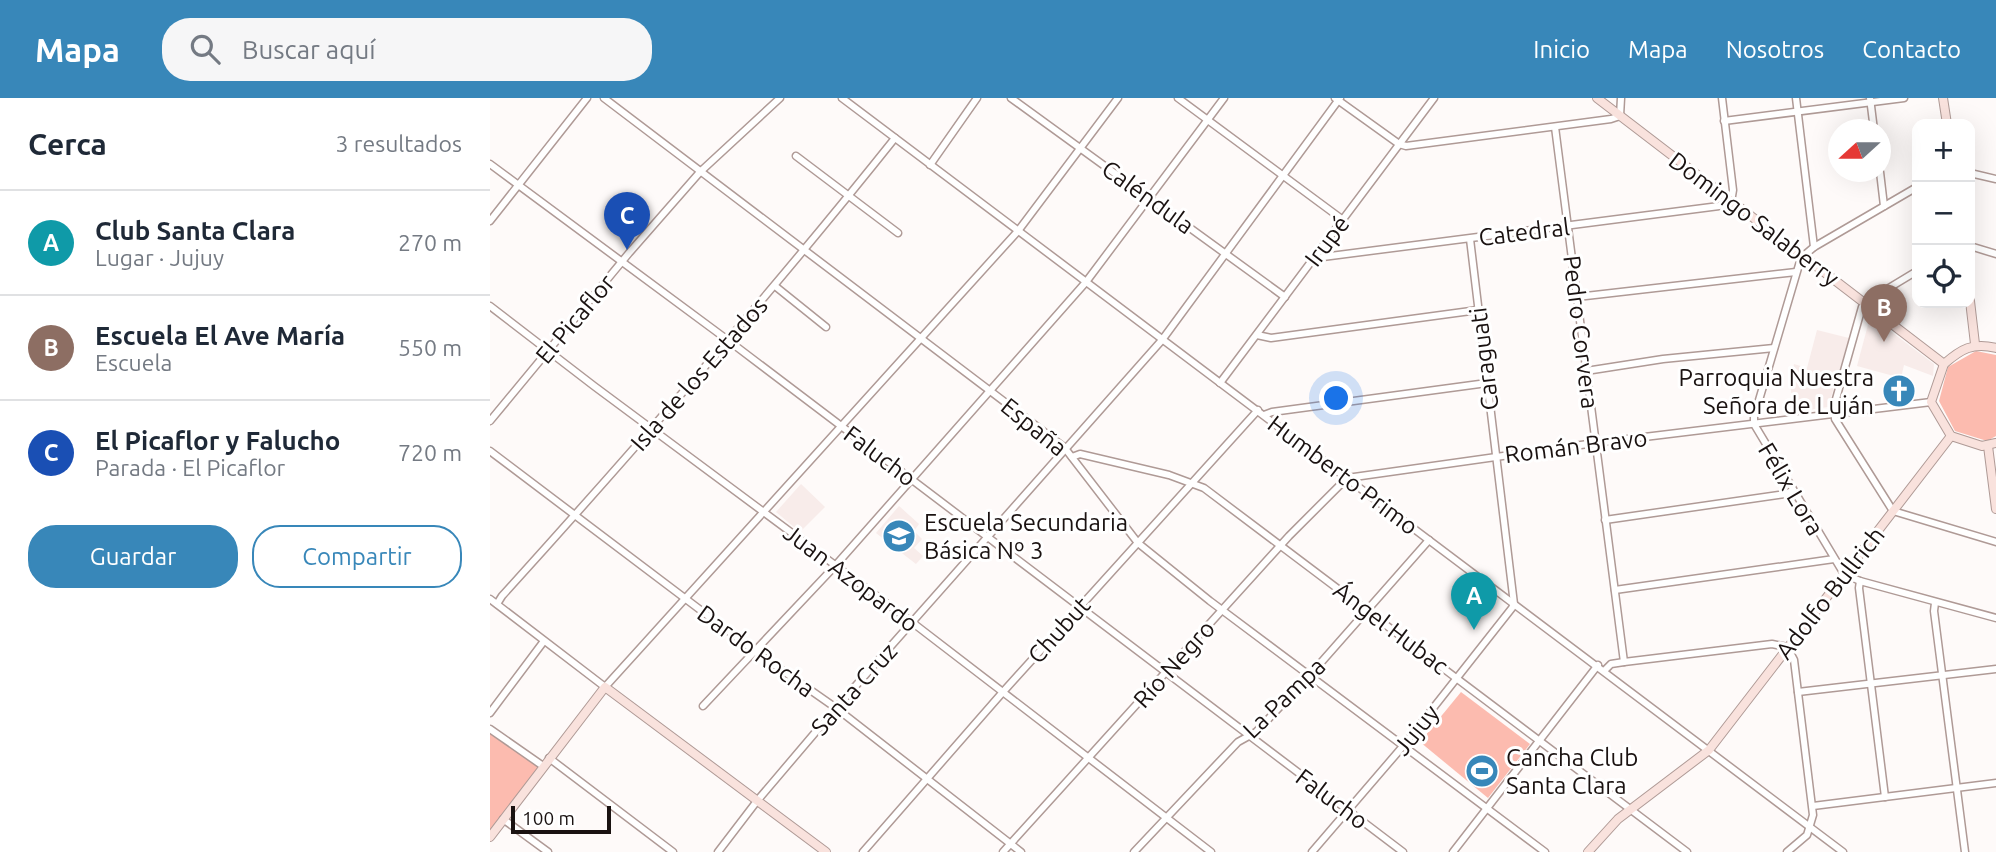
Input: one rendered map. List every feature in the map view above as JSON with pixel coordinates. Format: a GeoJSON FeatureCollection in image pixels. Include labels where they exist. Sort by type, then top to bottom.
{"type":"FeatureCollection","features":[{"type":"Feature","properties":{"kind":"street"},"geometry":{"type":"LineString","coordinates":[[490,221],[587,98]]}},
{"type":"Feature","properties":{"kind":"street","name":"España"},"geometry":{"type":"LineString","coordinates":[[604,98],[1067,450],[1138,543],[1545,852]]}},
{"type":"Feature","properties":{"kind":"street","name":"El Picaflor"},"geometry":{"type":"LineString","coordinates":[[490,421],[701,172],[780,98]]}},
{"type":"Feature","properties":{"kind":"street","name":"Humberto Primo"},"geometry":{"type":"LineString","coordinates":[[842,98],[1843,852]]}},
{"type":"Feature","properties":{"kind":"street"},"geometry":{"type":"LineString","coordinates":[[930,165],[977,98]]}},
{"type":"Feature","properties":{"kind":"street","name":"Caléndula"},"geometry":{"type":"LineString","coordinates":[[1011,98],[1285,297]]}},
{"type":"Feature","properties":{"kind":"street"},"geometry":{"type":"LineString","coordinates":[[490,837],[605,687],[1018,231],[1118,98]]}},
{"type":"Feature","properties":{"kind":"street"},"geometry":{"type":"LineString","coordinates":[[1178,98],[1343,220]]}},
{"type":"Feature","properties":{"kind":"street"},"geometry":{"type":"LineString","coordinates":[[703,706],[835,566],[1086,282],[1224,98]]}},
{"type":"Feature","properties":{"kind":"street","name":"Irupé"},"geometry":{"type":"LineString","coordinates":[[1220,383],[1434,98]]}},
{"type":"Feature","properties":{"kind":"street","name":"Domingo Salaberry"},"geometry":{"type":"LineString","coordinates":[[1597,98],[1944,365]]}},
{"type":"Feature","properties":{"kind":"street"},"geometry":{"type":"LineString","coordinates":[[1338,99],[1399,144],[1412,145],[1611,119],[1620,116],[1621,98]]}},
{"type":"Feature","properties":{"kind":"street"},"geometry":{"type":"LineString","coordinates":[[1721,98],[1733,190],[1731,202]]}},
{"type":"Feature","properties":{"kind":"street"},"geometry":{"type":"LineString","coordinates":[[1796,98],[1814,247]]}},
{"type":"Feature","properties":{"kind":"street"},"geometry":{"type":"LineString","coordinates":[[1724,121],[1870,100],[1903,98]]}},
{"type":"Feature","properties":{"kind":"street"},"geometry":{"type":"LineString","coordinates":[[1943,98],[1946,119]]}},
{"type":"Feature","properties":{"kind":"street","name":"Santa Cruz"},"geometry":{"type":"LineString","coordinates":[[718,852],[757,801],[836,708],[1162,341],[1338,99]]}},
{"type":"Feature","properties":{"kind":"street"},"geometry":{"type":"LineString","coordinates":[[1870,100],[1873,119]]}},
{"type":"Feature","properties":{"kind":"street","name":"Pedro Corvera"},"geometry":{"type":"LineString","coordinates":[[1555,127],[1624,663]]}},
{"type":"Feature","properties":{"kind":"street","name":"Isla de los Estados"},"geometry":{"type":"LineString","coordinates":[[497,604],[729,341],[895,138]]}},
{"type":"Feature","properties":{"kind":"street"},"geometry":{"type":"LineString","coordinates":[[796,156],[898,233]]}},
{"type":"Feature","properties":{"kind":"street","name":"Falucho"},"geometry":{"type":"LineString","coordinates":[[490,164],[729,341],[1403,852]]}},
{"type":"Feature","properties":{"kind":"street"},"geometry":{"type":"LineString","coordinates":[[1975,174],[1996,179]]}},
{"type":"Feature","properties":{"kind":"street"},"geometry":{"type":"LineString","coordinates":[[1881,182],[1884,206]]}},
{"type":"Feature","properties":{"kind":"street"},"geometry":{"type":"LineString","coordinates":[[1802,256],[1912,190]]}},
{"type":"Feature","properties":{"kind":"street","name":"Catedral"},"geometry":{"type":"LineString","coordinates":[[1315,258],[1722,206],[1731,202]]}},
{"type":"Feature","properties":{"kind":"street","name":"Caraguati"},"geometry":{"type":"LineString","coordinates":[[1470,239],[1514,604]]}},
{"type":"Feature","properties":{"kind":"street"},"geometry":{"type":"LineString","coordinates":[[1975,248],[1996,254]]}},
{"type":"Feature","properties":{"kind":"street","name":"Félix Lora"},"geometry":{"type":"LineString","coordinates":[[1802,256],[1754,424],[1844,574]]}},
{"type":"Feature","properties":{"kind":"street"},"geometry":{"type":"LineString","coordinates":[[1577,297],[1796,272]]}},
{"type":"Feature","properties":{"kind":"street"},"geometry":{"type":"LineString","coordinates":[[1912,274],[1864,303],[1834,414],[1838,425],[1893,511],[1996,542]]}},
{"type":"Feature","properties":{"kind":"street"},"geometry":{"type":"LineString","coordinates":[[775,286],[826,327]]}},
{"type":"Feature","properties":{"kind":"street","name":"Juan Azopardo"},"geometry":{"type":"LineString","coordinates":[[490,306],[1212,852]]}},
{"type":"Feature","properties":{"kind":"street"},"geometry":{"type":"LineString","coordinates":[[1971,308],[1975,344]]}},
{"type":"Feature","properties":{"kind":"street"},"geometry":{"type":"LineString","coordinates":[[1257,335],[1271,338],[1478,310]]}},
{"type":"Feature","properties":{"kind":"street"},"geometry":{"type":"LineString","coordinates":[[1996,348],[1975,344],[1944,365],[1931,402],[1951,436],[1957,440],[1992,444],[1996,509]]}},
{"type":"Feature","properties":{"kind":"street"},"geometry":{"type":"LineString","coordinates":[[1586,371],[1663,359],[1774,348]]}},
{"type":"Feature","properties":{"kind":"street"},"geometry":{"type":"LineString","coordinates":[[1261,412],[1487,383]]}},
{"type":"Feature","properties":{"kind":"street","name":"Román Bravo"},"geometry":{"type":"LineString","coordinates":[[1347,478],[1495,456],[1931,402]]}},
{"type":"Feature","properties":{"kind":"street","name":"Chubut"},"geometry":{"type":"LineString","coordinates":[[863,852],[1002,693],[1261,412]]}},
{"type":"Feature","properties":{"kind":"street","name":"Adolfo Bullrich"},"geometry":{"type":"LineString","coordinates":[[1588,852],[1609,827],[1630,809],[1709,750],[1951,436]]}},
{"type":"Feature","properties":{"kind":"street","name":"Dardo Rocha"},"geometry":{"type":"LineString","coordinates":[[490,451],[756,652],[836,708],[1021,852]]}},
{"type":"Feature","properties":{"kind":"street","name":"Ángel Hubac"},"geometry":{"type":"LineString","coordinates":[[1072,457],[1080,454],[1194,482],[1687,852]]}},
{"type":"Feature","properties":{"kind":"street","name":"Río Negro"},"geometry":{"type":"LineString","coordinates":[[1003,852],[1281,545],[1347,478]]}},
{"type":"Feature","properties":{"kind":"street"},"geometry":{"type":"LineString","coordinates":[[1605,520],[1792,491]]}},
{"type":"Feature","properties":{"kind":"street","name":"La Pampa"},"geometry":{"type":"LineString","coordinates":[[1134,852],[1238,742],[1256,732],[1310,675],[1429,540]]}},
{"type":"Feature","properties":{"kind":"street"},"geometry":{"type":"LineString","coordinates":[[1615,590],[1833,559]]}},
{"type":"Feature","properties":{"kind":"street"},"geometry":{"type":"LineString","coordinates":[[1844,574],[1935,603],[1996,618]]}},
{"type":"Feature","properties":{"kind":"street"},"geometry":{"type":"LineString","coordinates":[[1860,581],[1885,797]]}},
{"type":"Feature","properties":{"kind":"street"},"geometry":{"type":"LineString","coordinates":[[490,599],[826,852]]}},
{"type":"Feature","properties":{"kind":"street"},"geometry":{"type":"LineString","coordinates":[[1935,603],[1965,852]]}},
{"type":"Feature","properties":{"kind":"street","name":"Jujuy"},"geometry":{"type":"LineString","coordinates":[[1312,852],[1458,679],[1514,604]]}},
{"type":"Feature","properties":{"kind":"street"},"geometry":{"type":"LineString","coordinates":[[490,713],[544,641]]}},
{"type":"Feature","properties":{"kind":"street"},"geometry":{"type":"LineString","coordinates":[[1453,852],[1539,740],[1602,668],[1611,664],[1772,644],[1787,647],[1794,660],[1812,806],[1811,827],[1807,835],[1787,852]]}},
{"type":"Feature","properties":{"kind":"street"},"geometry":{"type":"LineString","coordinates":[[1798,692],[1996,669]]}},
{"type":"Feature","properties":{"kind":"street"},"geometry":{"type":"LineString","coordinates":[[490,729],[543,766]]}},
{"type":"Feature","properties":{"kind":"street"},"geometry":{"type":"LineString","coordinates":[[549,758],[673,852]]}},
{"type":"Feature","properties":{"kind":"street"},"geometry":{"type":"LineString","coordinates":[[1812,806],[1996,783]]}},
{"type":"Feature","properties":{"kind":"street"},"geometry":{"type":"LineString","coordinates":[[503,819],[548,852]]}},
{"type":"Feature","properties":{"kind":"shaded area"},"geometry":{"type":"Polygon","coordinates":[[[1873,318],[1934,364],[1933,376],[1904,365],[1901,378],[1857,366],[1869,321],[1873,318]]]}},
{"type":"Feature","properties":{"kind":"shaded area"},"geometry":{"type":"Polygon","coordinates":[[[1817,330],[1849,338],[1828,407],[1794,412],[1790,384],[1794,364],[1807,368],[1817,330]]]}},
{"type":"Feature","properties":{"kind":"shaded area"},"geometry":{"type":"Polygon","coordinates":[[[1976,351],[1996,355],[1996,436],[1987,441],[1955,431],[1939,401],[1948,367],[1976,351]]]}},
{"type":"Feature","properties":{"kind":"shaded area"},"geometry":{"type":"Polygon","coordinates":[[[801,484],[825,507],[800,532],[776,512],[801,484]]]}},
{"type":"Feature","properties":{"kind":"shaded area","name":"Escuela Secundaria Básica Nº 3"},"geometry":{"type":"Polygon","coordinates":[[[899,506],[919,524],[914,531],[922,539],[914,548],[923,556],[916,564],[876,533],[899,506]]]}},
{"type":"Feature","properties":{"kind":"shaded area","name":"Cancha Club Santa Clara"},"geometry":{"type":"Polygon","coordinates":[[[1461,692],[1530,744],[1488,798],[1420,742],[1461,692]]]}},
{"type":"Feature","properties":{"kind":"shaded area"},"geometry":{"type":"Polygon","coordinates":[[[490,732],[539,767],[490,831],[490,732]]]}},
{"type":"Feature","properties":{"kind":"place","name":"El Picaflor y Falucho"},"geometry":{"type":"Point","coordinates":[627,250]}},
{"type":"Feature","properties":{"kind":"place","name":"Escuela El Ave María"},"geometry":{"type":"Point","coordinates":[1884,342]}},
{"type":"Feature","properties":{"kind":"place","name":"Parroquia Nuestra Señora de Luján"},"geometry":{"type":"Point","coordinates":[1899,391]}},
{"type":"Feature","properties":{"kind":"place","name":"Escuela Secundaria Básica Nº 3"},"geometry":{"type":"Point","coordinates":[899,536]}},
{"type":"Feature","properties":{"kind":"place","name":"Club Santa Clara"},"geometry":{"type":"Point","coordinates":[1474,630]}},
{"type":"Feature","properties":{"kind":"place","name":"Cancha Club Santa Clara"},"geometry":{"type":"Point","coordinates":[1482,771]}}]}
